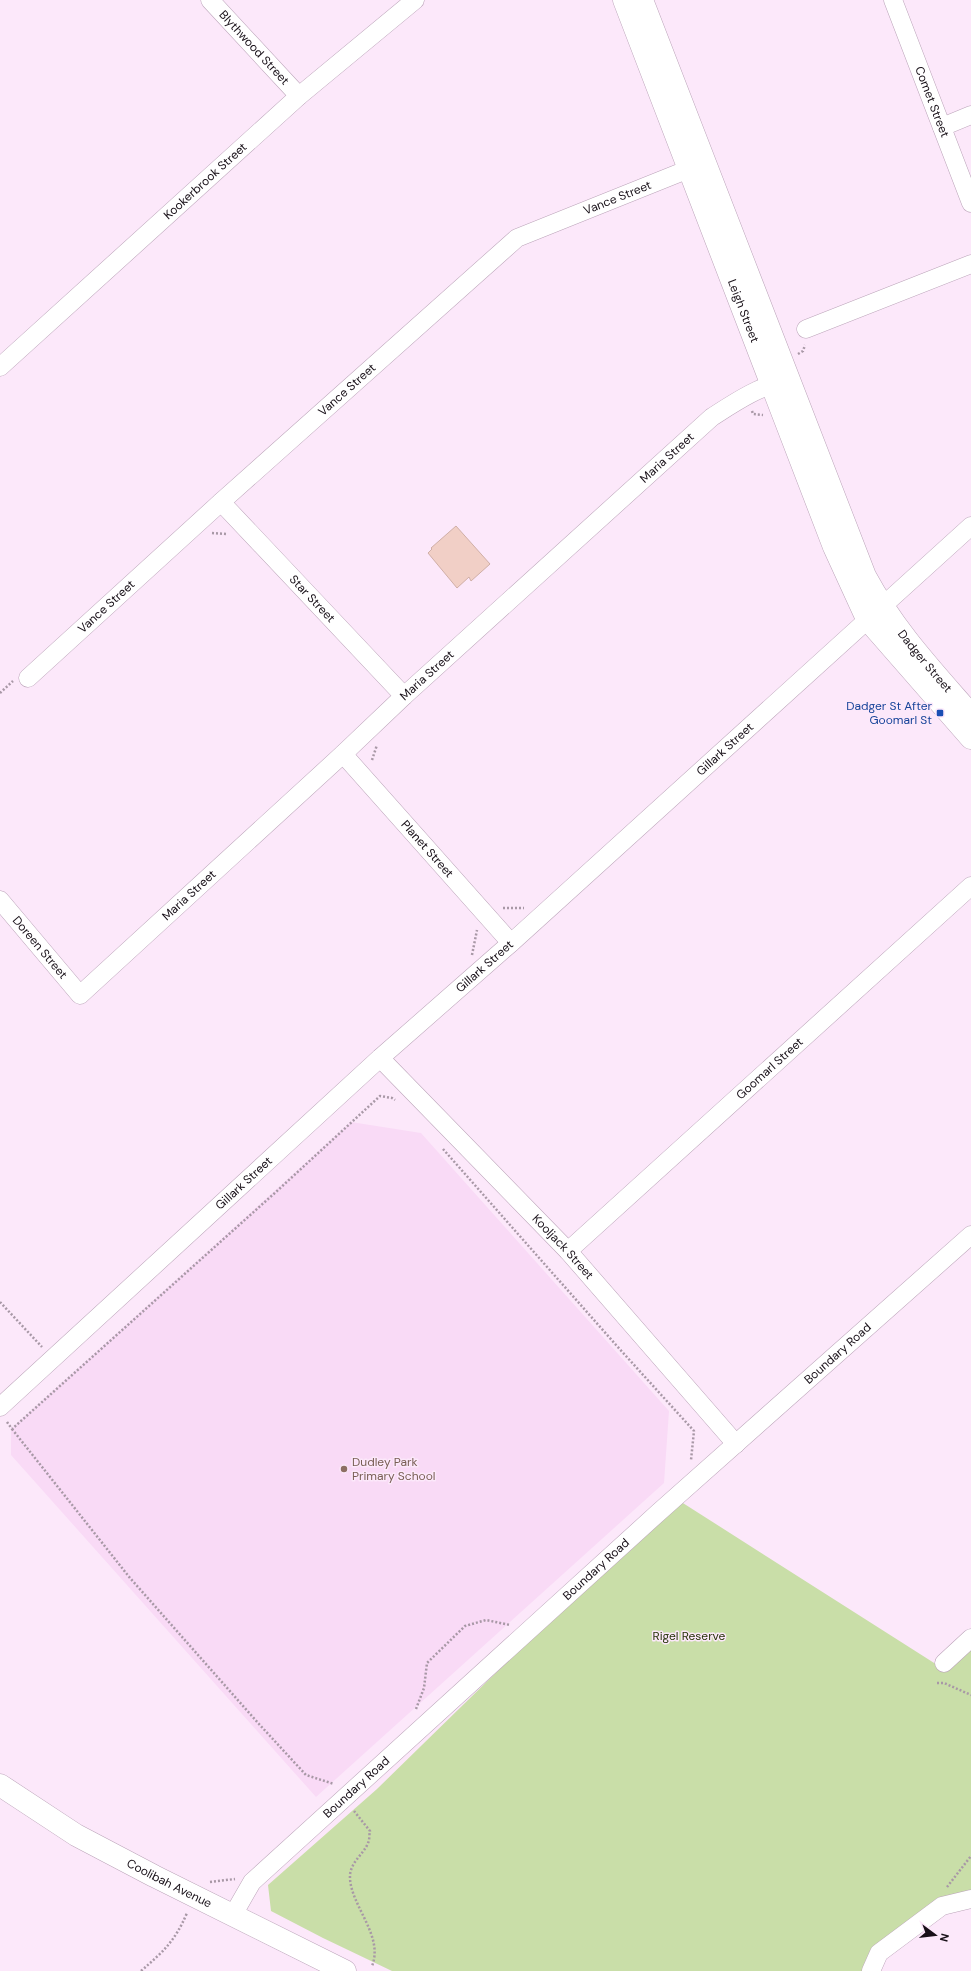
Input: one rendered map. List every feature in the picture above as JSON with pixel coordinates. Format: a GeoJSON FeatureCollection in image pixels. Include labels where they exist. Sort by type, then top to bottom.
{"type":"FeatureCollection","features":[{"type":"Feature","properties":{"kind":"street","name":"Blythwood Street"},"geometry":{"type":"LineString","coordinates":[[210,0],[299,96]]}},
{"type":"Feature","properties":{"kind":"street","name":"Kookerbrook Street"},"geometry":{"type":"LineString","coordinates":[[0,367],[299,96],[415,0]]}},
{"type":"Feature","properties":{"kind":"street","name":"Leigh Street"},"geometry":{"type":"LineString","coordinates":[[624,0],[698,167]]}},
{"type":"Feature","properties":{"kind":"street","name":"Leigh Street"},"geometry":{"type":"LineString","coordinates":[[642,0],[698,167],[781,382],[859,563],[874,613]]}},
{"type":"Feature","properties":{"kind":"street","name":"Comet Street"},"geometry":{"type":"LineString","coordinates":[[893,0],[971,203]]}},
{"type":"Feature","properties":{"kind":"street"},"geometry":{"type":"LineString","coordinates":[[942,127],[971,116]]}},
{"type":"Feature","properties":{"kind":"street","name":"Vance Street"},"geometry":{"type":"LineString","coordinates":[[28,678],[221,502],[517,238],[698,167]]}},
{"type":"Feature","properties":{"kind":"street"},"geometry":{"type":"LineString","coordinates":[[806,328],[971,264]]}},
{"type":"Feature","properties":{"kind":"street","name":"Maria Street"},"geometry":{"type":"LineString","coordinates":[[80,995],[343,754],[404,696],[712,417],[730,405],[781,382]]}},
{"type":"Feature","properties":{"kind":"street","name":"Star Street"},"geometry":{"type":"LineString","coordinates":[[221,502],[404,696]]}},
{"type":"Feature","properties":{"kind":"street","name":"Gillark Street"},"geometry":{"type":"LineString","coordinates":[[2,1412],[54,1360],[380,1058],[511,943],[971,526]]}},
{"type":"Feature","properties":{"kind":"street","name":"Dadger Street"},"geometry":{"type":"LineString","coordinates":[[874,613],[910,645],[971,714]]}},
{"type":"Feature","properties":{"kind":"street","name":"Dadger Street"},"geometry":{"type":"LineString","coordinates":[[874,613],[971,738]]}},
{"type":"Feature","properties":{"kind":"street","name":"Planet Street"},"geometry":{"type":"LineString","coordinates":[[343,754],[511,943]]}},
{"type":"Feature","properties":{"kind":"street","name":"Goomarl Street"},"geometry":{"type":"LineString","coordinates":[[568,1251],[971,886]]}},
{"type":"Feature","properties":{"kind":"street","name":"Doreen Street"},"geometry":{"type":"LineString","coordinates":[[2,905],[80,995]]}},
{"type":"Feature","properties":{"kind":"street","name":"Kooljack Street"},"geometry":{"type":"LineString","coordinates":[[380,1058],[568,1251],[736,1444]]}},
{"type":"Feature","properties":{"kind":"street","name":"Boundary Road"},"geometry":{"type":"LineString","coordinates":[[233,1915],[252,1882],[342,1792],[971,1235]]}},
{"type":"Feature","properties":{"kind":"street"},"geometry":{"type":"LineString","coordinates":[[944,1663],[971,1638]]}},
{"type":"Feature","properties":{"kind":"street","name":"Coolibah Avenue"},"geometry":{"type":"LineString","coordinates":[[0,1785],[38,1812],[76,1835],[233,1915],[332,1968]]}},
{"type":"Feature","properties":{"kind":"street"},"geometry":{"type":"LineString","coordinates":[[871,1971],[879,1953],[942,1906],[971,1899]]}},
{"type":"Feature","properties":{"kind":"path"},"geometry":{"type":"LineString","coordinates":[[196,525],[207,533],[231,535]]}},
{"type":"Feature","properties":{"kind":"path"},"geometry":{"type":"LineString","coordinates":[[367,731],[378,743],[371,763]]}},
{"type":"Feature","properties":{"kind":"path"},"geometry":{"type":"LineString","coordinates":[[12,1429],[278,1191],[380,1096],[392,1098],[398,1102]]}},
{"type":"Feature","properties":{"kind":"path"},"geometry":{"type":"LineString","coordinates":[[441,1147],[610,1340],[694,1431],[691,1461]]}},
{"type":"Feature","properties":{"kind":"path"},"geometry":{"type":"LineString","coordinates":[[0,1302],[54,1360]]}},
{"type":"Feature","properties":{"kind":"path"},"geometry":{"type":"LineString","coordinates":[[2,1412],[12,1429],[130,1578],[306,1775],[342,1792],[370,1831],[368,1843],[357,1858],[349,1876],[352,1889],[371,1931],[374,1960],[372,1966]]}},
{"type":"Feature","properties":{"kind":"path"},"geometry":{"type":"LineString","coordinates":[[410,1714],[416,1709],[424,1688],[427,1663],[465,1626],[486,1620],[511,1625],[516,1620]]}},
{"type":"Feature","properties":{"kind":"path"},"geometry":{"type":"LineString","coordinates":[[937,1683],[944,1683],[971,1695]]}},
{"type":"Feature","properties":{"kind":"path"},"geometry":{"type":"LineString","coordinates":[[947,1887],[971,1856]]}},
{"type":"Feature","properties":{"kind":"path"},"geometry":{"type":"LineString","coordinates":[[141,1971],[168,1947],[178,1933],[202,1883],[234,1879],[240,1874]]}},
{"type":"Feature","properties":{"kind":"shaded area","name":"Dudley Park Primary School"},"geometry":{"type":"Polygon","coordinates":[[[351,1122],[421,1133],[669,1411],[664,1483],[316,1797],[11,1455],[11,1429],[351,1122]]]}},
{"type":"Feature","properties":{"kind":"green space","name":"Rigel Reserve"},"geometry":{"type":"Polygon","coordinates":[[[675,1498],[942,1668],[971,1640],[971,1899],[942,1906],[871,1971],[392,1971],[271,1911],[268,1885],[377,1789],[675,1498]]]}},
{"type":"Feature","properties":{"kind":"building"},"geometry":{"type":"Polygon","coordinates":[[[456,526],[490,564],[471,581],[469,577],[457,588],[428,553],[432,549],[431,548],[456,526]]]}},
{"type":"Feature","properties":{"kind":"place","name":"Dadger St After Goomarl St"},"geometry":{"type":"Point","coordinates":[940,713]}},
{"type":"Feature","properties":{"kind":"place","name":"Dudley Park Primary School"},"geometry":{"type":"Point","coordinates":[344,1469]}}]}
